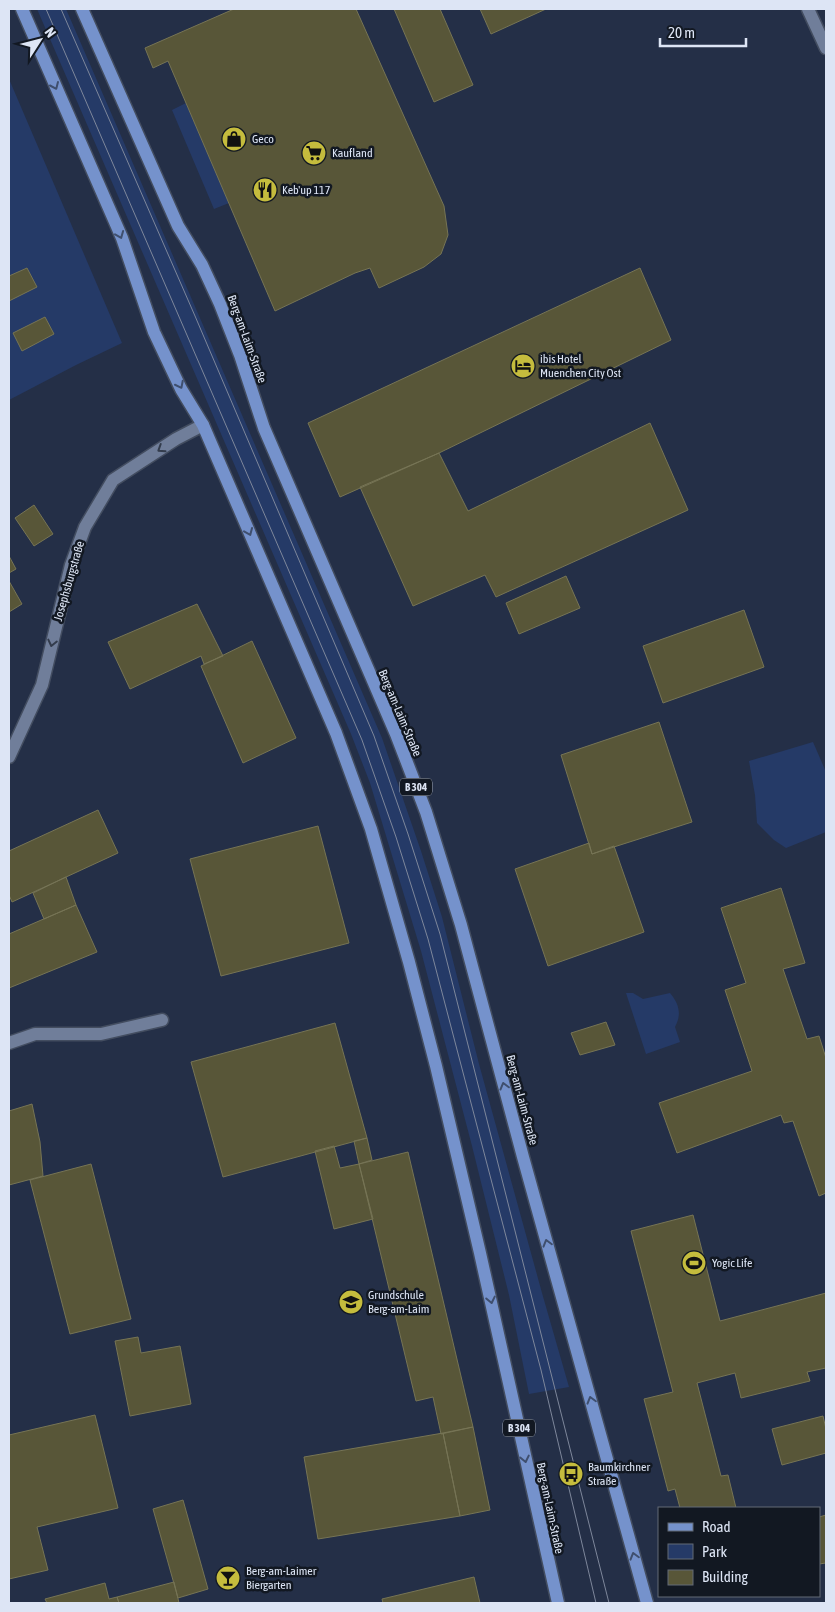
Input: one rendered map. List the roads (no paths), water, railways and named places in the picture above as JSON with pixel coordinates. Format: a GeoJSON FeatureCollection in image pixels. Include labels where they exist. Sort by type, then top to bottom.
{"type":"FeatureCollection","features":[{"type":"Feature","properties":{"kind":"main road","name":"Berg-am-Laim-Straße"},"geometry":{"type":"LineString","coordinates":[[22,9],[122,238],[154,332],[181,388],[203,425],[336,733],[371,829],[436,1066],[558,1603]]}},
{"type":"Feature","properties":{"kind":"main road","name":"Berg-am-Laim-Straße"},"geometry":{"type":"LineString","coordinates":[[82,9],[178,226],[202,265],[220,304],[240,355],[264,428],[396,734],[426,812],[461,925],[520,1148],[647,1603]]}},
{"type":"Feature","properties":{"kind":"street"},"geometry":{"type":"LineString","coordinates":[[808,9],[826,48]]}},
{"type":"Feature","properties":{"kind":"street","name":"Josephsburgstraße"},"geometry":{"type":"LineString","coordinates":[[9,756],[42,685],[71,565],[85,527],[113,480],[176,439],[203,425]]}},
{"type":"Feature","properties":{"kind":"street"},"geometry":{"type":"LineString","coordinates":[[9,1042],[35,1034],[100,1034],[162,1020]]}},
{"type":"Feature","properties":{"kind":"tram line"},"geometry":{"type":"LineString","coordinates":[[46,9],[362,740],[396,837],[428,939],[541,1370],[596,1603]]}},
{"type":"Feature","properties":{"kind":"tram line"},"geometry":{"type":"LineString","coordinates":[[61,9],[195,316],[374,736],[408,834],[440,934],[609,1603]]}},
{"type":"Feature","properties":{"kind":"place","name":"Geco"},"geometry":{"type":"Point","coordinates":[234,139]}},
{"type":"Feature","properties":{"kind":"place","name":"Kaufland"},"geometry":{"type":"Point","coordinates":[314,153]}},
{"type":"Feature","properties":{"kind":"place","name":"Keb'up 117"},"geometry":{"type":"Point","coordinates":[265,190]}},
{"type":"Feature","properties":{"kind":"place","name":"ibis Hotel Muenchen City Ost"},"geometry":{"type":"Point","coordinates":[523,366]}},
{"type":"Feature","properties":{"kind":"place","name":"Yogic Life"},"geometry":{"type":"Point","coordinates":[694,1263]}},
{"type":"Feature","properties":{"kind":"place","name":"Grundschule Berg-am-Laim"},"geometry":{"type":"Point","coordinates":[351,1302]}},
{"type":"Feature","properties":{"kind":"place","name":"Baumkirchner Straße"},"geometry":{"type":"Point","coordinates":[571,1474]}},
{"type":"Feature","properties":{"kind":"place","name":"Berg-am-Laimer Biergarten"},"geometry":{"type":"Point","coordinates":[228,1578]}}]}
